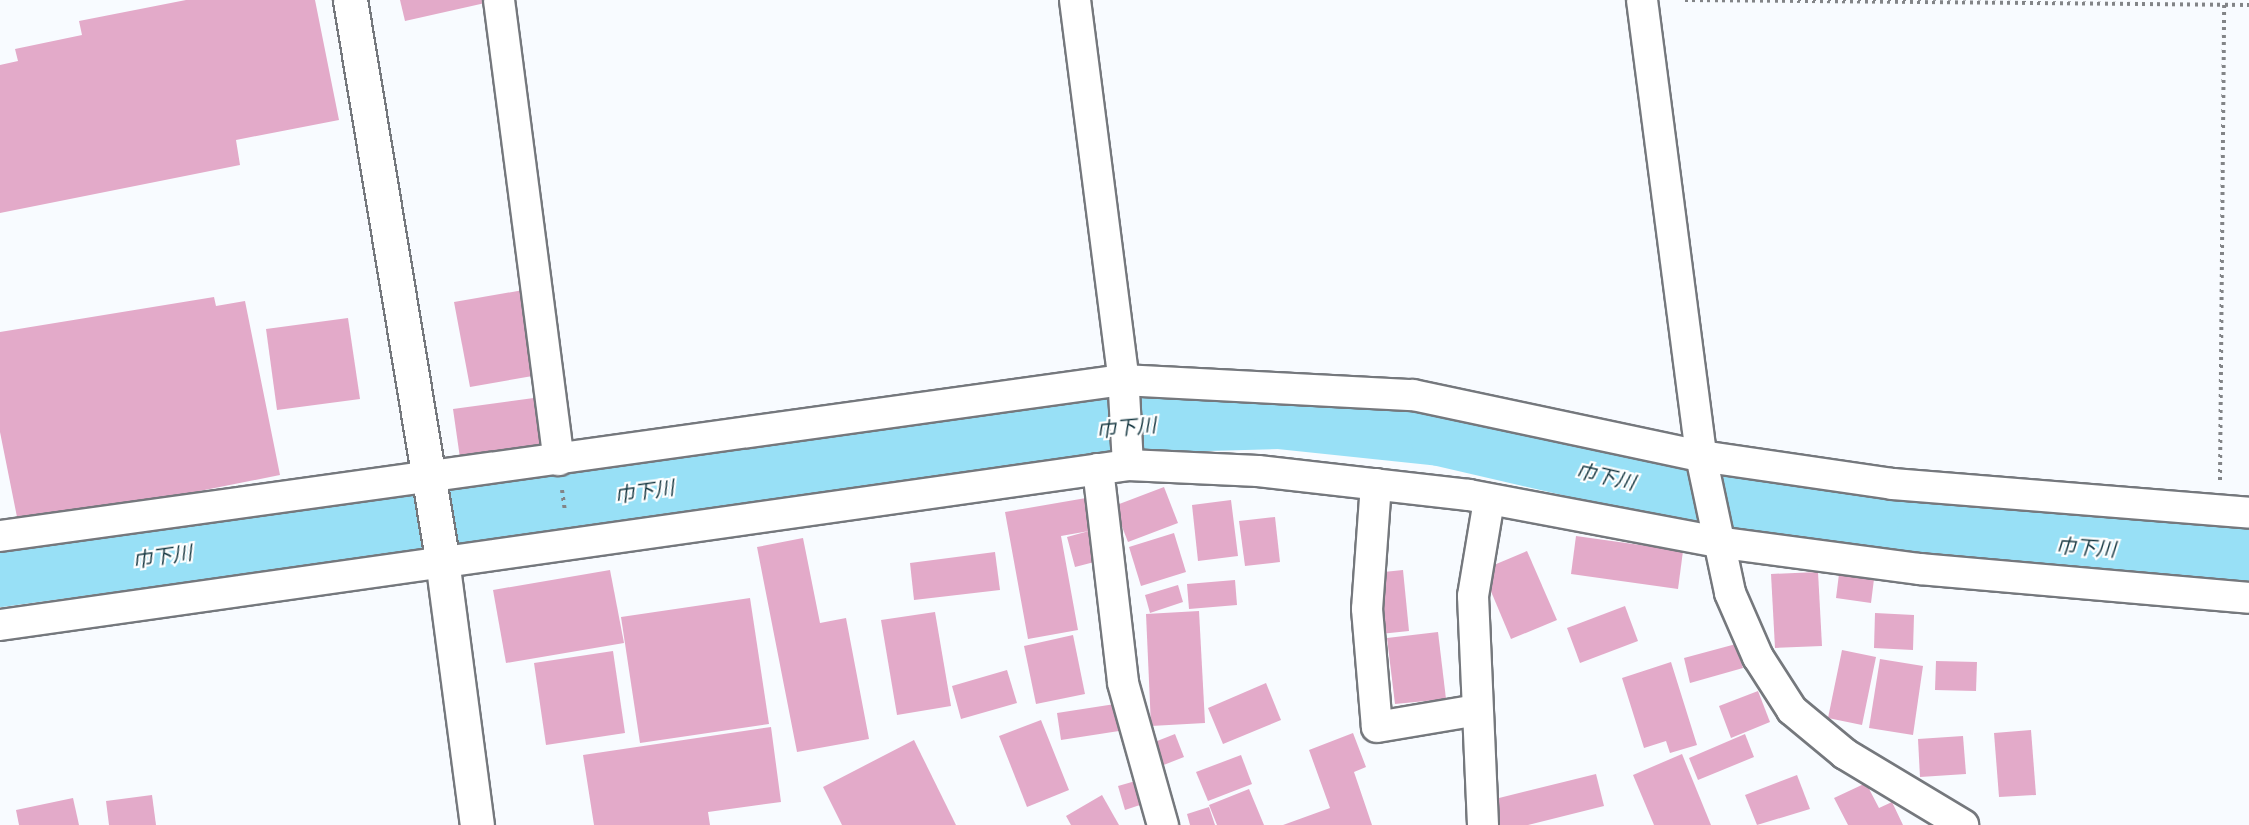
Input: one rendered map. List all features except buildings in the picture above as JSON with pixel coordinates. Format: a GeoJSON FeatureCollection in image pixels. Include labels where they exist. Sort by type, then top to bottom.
{"type":"FeatureCollection","features":[{"type":"Feature","properties":{"kind":"street"},"geometry":{"type":"LineString","coordinates":[[350,0],[442,559],[477,825]]}},
{"type":"Feature","properties":{"kind":"street"},"geometry":{"type":"LineString","coordinates":[[499,0],[560,471]]}},
{"type":"Feature","properties":{"kind":"street"},"geometry":{"type":"LineString","coordinates":[[1075,0],[1122,386],[1127,459]]}},
{"type":"Feature","properties":{"kind":"street"},"geometry":{"type":"LineString","coordinates":[[1642,0],[1702,461],[1715,536],[1730,593],[1758,657],[1792,710],[1845,754],[1963,825]]}},
{"type":"Feature","properties":{"kind":"street"},"geometry":{"type":"LineString","coordinates":[[0,536],[430,482],[560,471],[1122,386],[1413,395],[1702,461],[1892,484],[2234,512]]}},
{"type":"Feature","properties":{"kind":"street"},"geometry":{"type":"LineString","coordinates":[[0,624],[442,559],[1098,469],[1127,459],[1376,484],[1920,569],[2249,598]]}},
{"type":"Feature","properties":{"kind":"street"},"geometry":{"type":"LineString","coordinates":[[1098,469],[1123,683],[1163,825]]}},
{"type":"Feature","properties":{"kind":"street"},"geometry":{"type":"LineString","coordinates":[[1376,484],[1367,609],[1377,728],[1477,711]]}},
{"type":"Feature","properties":{"kind":"street"},"geometry":{"type":"LineString","coordinates":[[1483,825],[1473,596],[1489,500]]}},
{"type":"Feature","properties":{"kind":"path"},"geometry":{"type":"LineString","coordinates":[[1685,0],[2224,2],[2249,5]]}},
{"type":"Feature","properties":{"kind":"path"},"geometry":{"type":"LineString","coordinates":[[2224,2],[2234,512]]}},
{"type":"Feature","properties":{"kind":"path"},"geometry":{"type":"LineString","coordinates":[[560,471],[567,522]]}},
{"type":"Feature","properties":{"kind":"waterway","name":"巾下川"},"geometry":{"type":"LineString","coordinates":[[0,577],[1136,423],[1278,419],[1440,436],[1725,502],[1825,520],[1927,534],[2249,559]]}}]}
